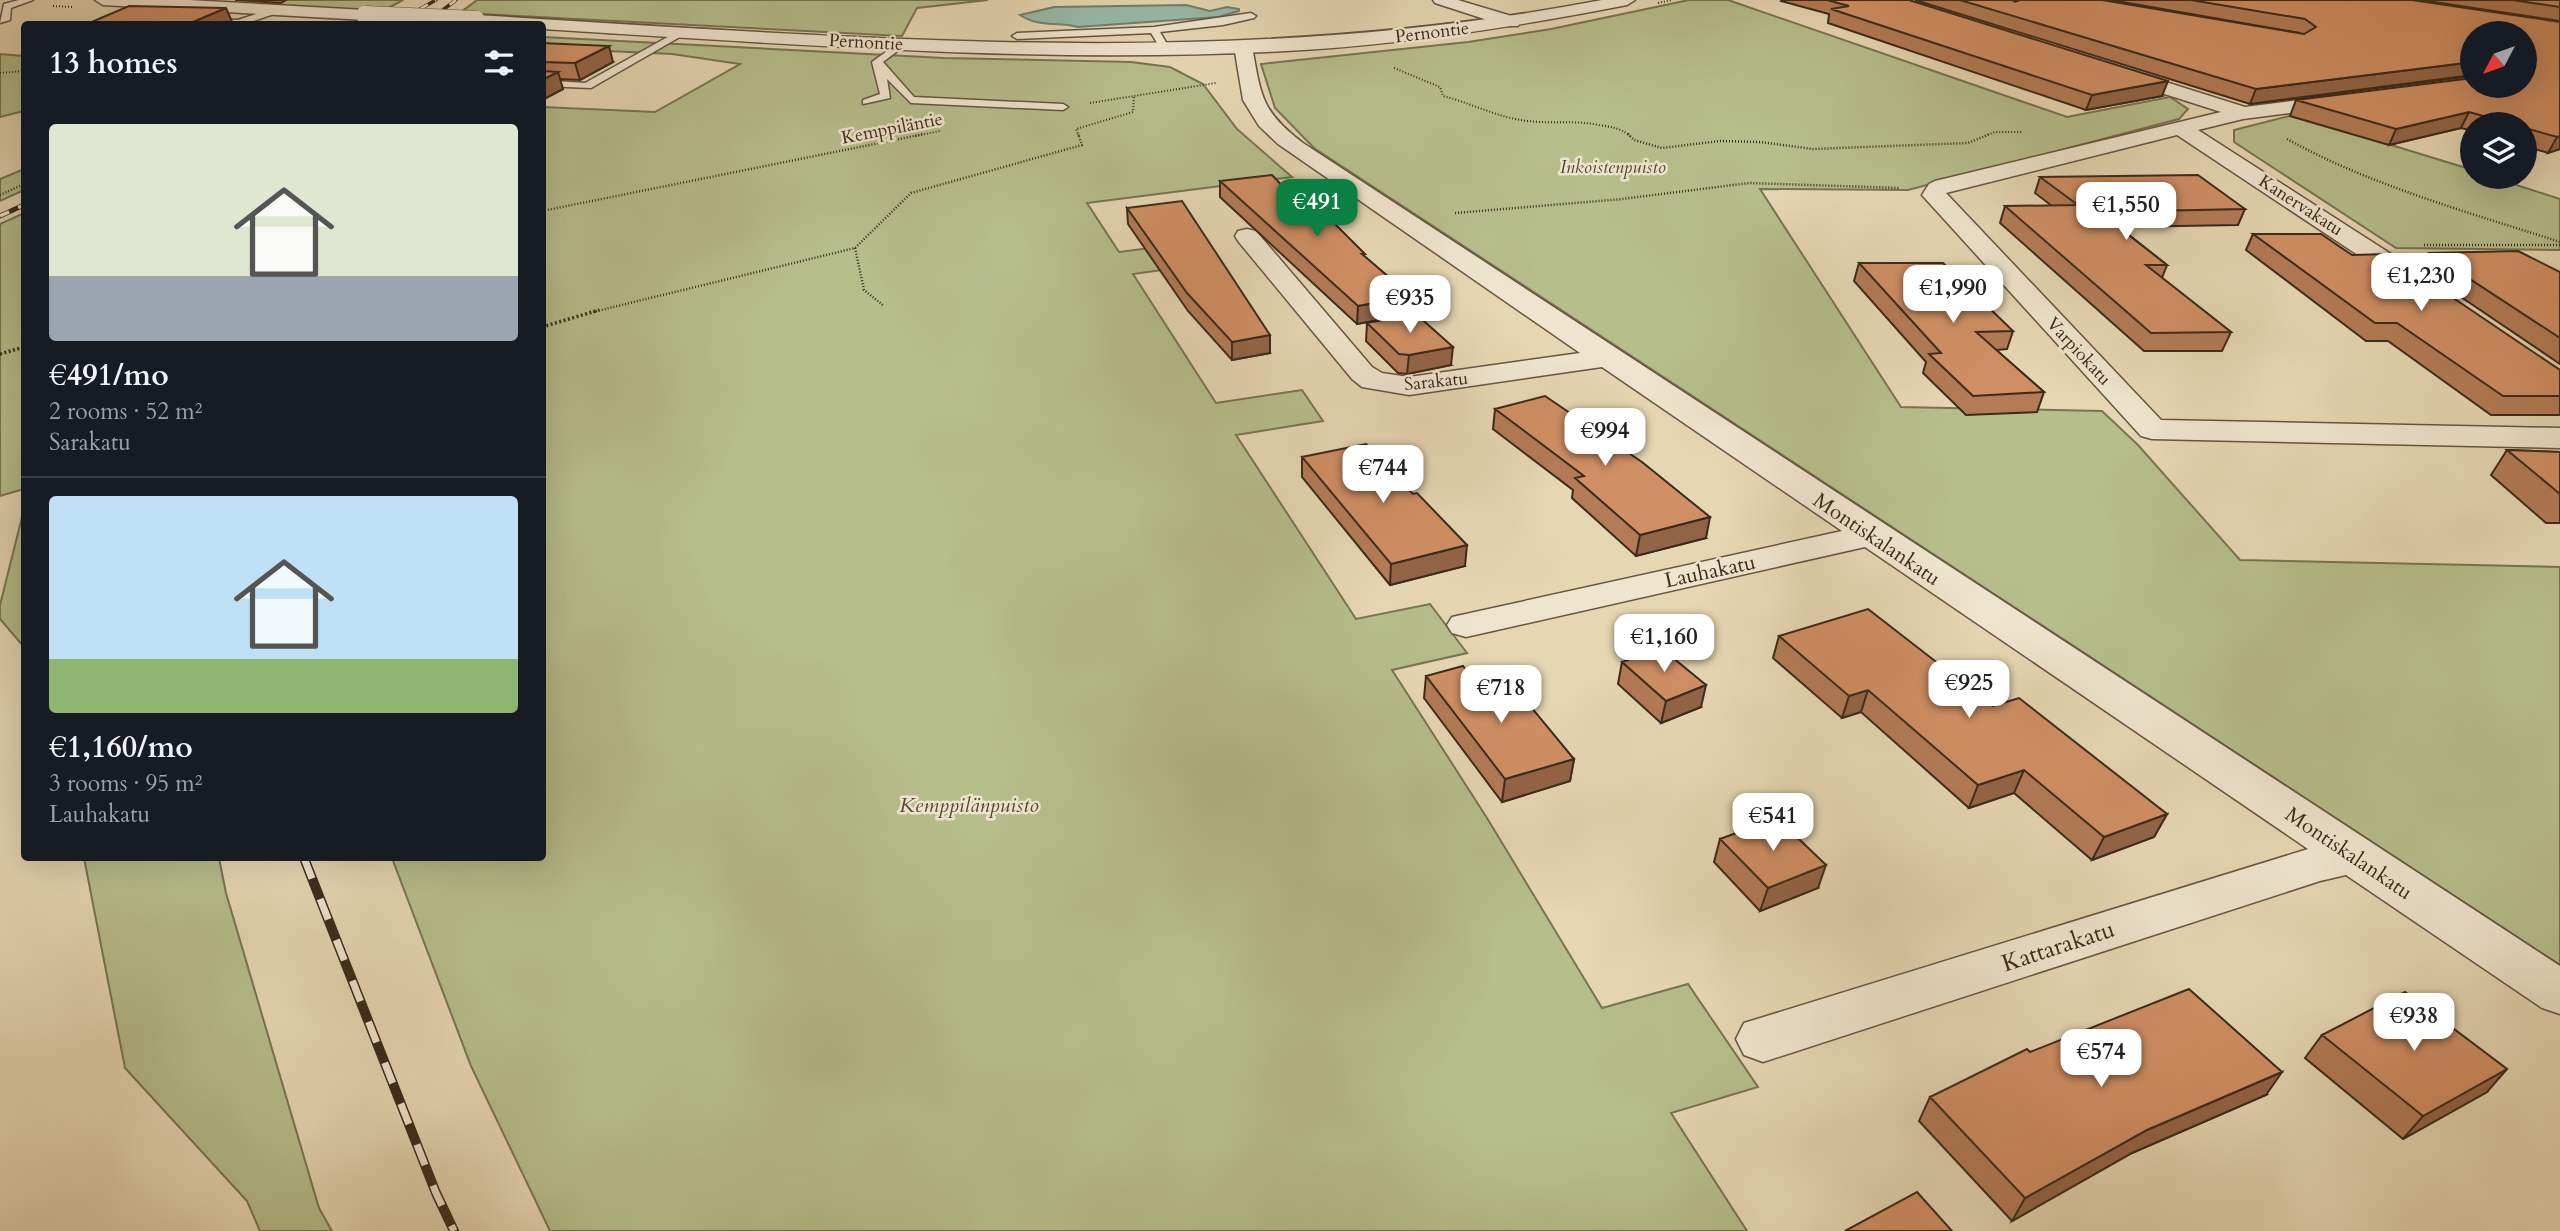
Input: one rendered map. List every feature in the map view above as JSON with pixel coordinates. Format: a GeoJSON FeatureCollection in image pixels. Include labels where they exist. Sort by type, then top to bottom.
{"type":"FeatureCollection","features":[{"type":"Feature","properties":{"kind":"street","name":"Pernontie"},"geometry":{"type":"LineString","coordinates":[[103,0],[493,21]]}},
{"type":"Feature","properties":{"kind":"street"},"geometry":{"type":"LineString","coordinates":[[1441,0],[1511,22]]}},
{"type":"Feature","properties":{"kind":"street","name":"Pernontie"},"geometry":{"type":"LineString","coordinates":[[546,24],[901,44],[1165,49],[1248,47],[1402,36],[1511,22],[1626,0]]}},
{"type":"Feature","properties":{"kind":"street","name":"Montiskalankatu"},"geometry":{"type":"LineString","coordinates":[[1248,47],[1253,99],[1264,118],[1283,138],[1395,218],[2560,993]]}},
{"type":"Feature","properties":{"kind":"street"},"geometry":{"type":"LineString","coordinates":[[2099,67],[2233,115]]}},
{"type":"Feature","properties":{"kind":"street"},"geometry":{"type":"LineString","coordinates":[[1937,189],[2233,115],[2373,96]]}},
{"type":"Feature","properties":{"kind":"street","name":"Kanervakatu"},"geometry":{"type":"LineString","coordinates":[[2179,127],[2438,296]]}},
{"type":"Feature","properties":{"kind":"street","name":"Varpiokatu"},"geometry":{"type":"LineString","coordinates":[[1937,189],[1934,195],[1939,202],[2152,429],[2560,438]]}},
{"type":"Feature","properties":{"kind":"street","name":"Sarakatu"},"geometry":{"type":"LineString","coordinates":[[1247,236],[1362,373],[1373,381],[1409,387],[1606,358]]}},
{"type":"Feature","properties":{"kind":"street","name":"Lauhakatu"},"geometry":{"type":"LineString","coordinates":[[1466,625],[1872,535]]}},
{"type":"Feature","properties":{"kind":"street","name":"Kattarakatu"},"geometry":{"type":"LineString","coordinates":[[1763,1039],[2317,864],[2353,856]]}},
{"type":"Feature","properties":{"kind":"lane"},"geometry":{"type":"LineString","coordinates":[[0,20],[7,18],[7,6],[29,0]]}},
{"type":"Feature","properties":{"kind":"lane"},"geometry":{"type":"LineString","coordinates":[[139,13],[169,4]]}},
{"type":"Feature","properties":{"kind":"lane"},"geometry":{"type":"LineString","coordinates":[[245,21],[277,10]]}},
{"type":"Feature","properties":{"kind":"lane"},"geometry":{"type":"LineString","coordinates":[[1017,36],[1079,36],[1223,22],[1248,47]]}},
{"type":"Feature","properties":{"kind":"lane"},"geometry":{"type":"LineString","coordinates":[[1154,30],[1165,49]]}},
{"type":"Feature","properties":{"kind":"lane"},"geometry":{"type":"LineString","coordinates":[[546,83],[587,86],[682,32]]}},
{"type":"Feature","properties":{"kind":"lane"},"geometry":{"type":"LineString","coordinates":[[877,62],[901,44]]}},
{"type":"Feature","properties":{"kind":"lane"},"geometry":{"type":"LineString","coordinates":[[867,102],[887,96],[877,62]]}},
{"type":"Feature","properties":{"kind":"lane"},"geometry":{"type":"LineString","coordinates":[[877,62],[911,100],[1063,107]]}},
{"type":"Feature","properties":{"kind":"path"},"geometry":{"type":"LineString","coordinates":[[1063,107],[1135,96],[1248,47]]}},
{"type":"Feature","properties":{"kind":"path"},"geometry":{"type":"LineString","coordinates":[[1385,66],[1440,87],[1444,96],[1471,103],[1499,115],[1528,121],[1581,121],[1623,130],[1634,140],[1662,148],[1720,141],[1760,142],[1812,149],[1841,146],[1932,146],[1968,143],[1995,132],[2025,132]]}},
{"type":"Feature","properties":{"kind":"path"},"geometry":{"type":"LineString","coordinates":[[0,74],[21,71]]}},
{"type":"Feature","properties":{"kind":"path"},"geometry":{"type":"LineString","coordinates":[[546,326],[620,304],[855,248],[911,193],[1082,145],[1076,130],[1133,112],[1135,96]]}},
{"type":"Feature","properties":{"kind":"path"},"geometry":{"type":"LineString","coordinates":[[2233,115],[2279,134],[2318,156],[2431,200],[2560,244]]}},
{"type":"Feature","properties":{"kind":"path","name":"Kemppiläntie"},"geometry":{"type":"LineString","coordinates":[[546,210],[941,131]]}},
{"type":"Feature","properties":{"kind":"path"},"geometry":{"type":"LineString","coordinates":[[1395,218],[1622,199],[1749,183],[1937,189]]}},
{"type":"Feature","properties":{"kind":"path"},"geometry":{"type":"LineString","coordinates":[[0,195],[21,185]]}},
{"type":"Feature","properties":{"kind":"path"},"geometry":{"type":"LineString","coordinates":[[2360,243],[2482,247],[2560,244]]}},
{"type":"Feature","properties":{"kind":"path"},"geometry":{"type":"LineString","coordinates":[[855,248],[864,290],[884,306]]}},
{"type":"Feature","properties":{"kind":"path"},"geometry":{"type":"LineString","coordinates":[[0,354],[21,348]]}},
{"type":"Feature","properties":{"kind":"green space"},"geometry":{"type":"Polygon","coordinates":[[[263,0],[403,0],[381,12],[278,6],[263,0]]]}},
{"type":"Feature","properties":{"kind":"green space"},"geometry":{"type":"Polygon","coordinates":[[[477,0],[988,0],[917,8],[902,36],[460,13],[477,0]]]}},
{"type":"Feature","properties":{"kind":"green space","name":"Inkoistenpuisto"},"geometry":{"type":"Polygon","coordinates":[[[1689,0],[1728,0],[2067,117],[2170,97],[2188,109],[2179,119],[1908,190],[1760,189],[1901,407],[2102,411],[2138,445],[2240,560],[2560,567],[2560,965],[1314,148],[1275,108],[1261,64],[1468,42],[1551,29],[1689,0]]]}},
{"type":"Feature","properties":{"kind":"green space","name":"Kemppilänpuisto"},"geometry":{"type":"Polygon","coordinates":[[[546,37],[944,58],[1131,62],[1170,67],[1203,84],[1237,129],[1292,177],[1087,203],[1119,252],[1197,242],[1213,263],[1133,274],[1216,403],[1302,390],[1323,421],[1236,435],[1356,619],[1430,604],[1467,653],[1392,670],[1487,818],[1602,1008],[1688,984],[1758,1087],[1671,1113],[1747,1231],[550,1231],[471,1066],[393,861],[546,861],[546,107],[655,112],[740,64],[672,54],[546,48],[546,37]]]}},
{"type":"Feature","properties":{"kind":"green space"},"geometry":{"type":"Polygon","coordinates":[[[0,54],[21,56],[21,112],[0,117],[0,54]]]}},
{"type":"Feature","properties":{"kind":"green space"},"geometry":{"type":"Polygon","coordinates":[[[2293,115],[2460,166],[2460,189],[2529,189],[2560,199],[2560,250],[2396,248],[2234,142],[2234,130],[2293,115]]]}},
{"type":"Feature","properties":{"kind":"green space"},"geometry":{"type":"Polygon","coordinates":[[[21,170],[21,191],[0,201],[0,179],[21,170]]]}},
{"type":"Feature","properties":{"kind":"green space"},"geometry":{"type":"Polygon","coordinates":[[[21,214],[21,490],[0,496],[0,224],[21,214]]]}},
{"type":"Feature","properties":{"kind":"green space"},"geometry":{"type":"Polygon","coordinates":[[[21,521],[21,644],[0,619],[0,605],[21,521]]]}},
{"type":"Feature","properties":{"kind":"green space"},"geometry":{"type":"Polygon","coordinates":[[[85,861],[220,861],[226,893],[319,1208],[332,1231],[260,1231],[247,1201],[125,1068],[85,861]]]}},
{"type":"Feature","properties":{"kind":"shaded area"},"geometry":{"type":"Polygon","coordinates":[[[1186,5],[1210,11],[1227,7],[1239,11],[1218,17],[1078,27],[1034,22],[1020,15],[1054,7],[1186,5]]]}},
{"type":"Feature","properties":{"kind":"building"},"geometry":{"type":"Polygon","coordinates":[[[1827,0],[1909,0],[2168,81],[2092,95],[1831,9],[1849,6],[1827,0]]]}},
{"type":"Feature","properties":{"kind":"building"},"geometry":{"type":"Polygon","coordinates":[[[1960,0],[2102,0],[2304,34],[2316,27],[2305,19],[2191,0],[2412,0],[2560,22],[2560,136],[2557,137],[2537,131],[2537,112],[2460,112],[2396,129],[2296,100],[2460,80],[2460,98],[2538,98],[2538,21],[2460,21],[2460,64],[2256,89],[1960,0]]]}},
{"type":"Feature","properties":{"kind":"building"},"geometry":{"type":"Polygon","coordinates":[[[2512,0],[2560,0],[2560,7],[2512,0]]]}},
{"type":"Feature","properties":{"kind":"building"},"geometry":{"type":"Polygon","coordinates":[[[129,6],[226,8],[195,21],[94,21],[129,6]]]}},
{"type":"Feature","properties":{"kind":"building"},"geometry":{"type":"Polygon","coordinates":[[[546,43],[609,46],[575,63],[546,62],[546,43]]]}},
{"type":"Feature","properties":{"kind":"building"},"geometry":{"type":"Polygon","coordinates":[[[546,71],[558,72],[546,78],[546,71]]]}},
{"type":"Feature","properties":{"kind":"building"},"geometry":{"type":"Polygon","coordinates":[[[1272,175],[1291,195],[1304,193],[1365,254],[1362,254],[1411,296],[1358,306],[1220,181],[1272,175]]]}},
{"type":"Feature","properties":{"kind":"building"},"geometry":{"type":"Polygon","coordinates":[[[2198,175],[2245,209],[2099,212],[2167,265],[2146,265],[2231,332],[2151,333],[2005,206],[2078,205],[2040,177],[2198,175]]]}},
{"type":"Feature","properties":{"kind":"building"},"geometry":{"type":"Polygon","coordinates":[[[1182,201],[1270,335],[1232,342],[1187,293],[1127,208],[1182,201]]]}},
{"type":"Feature","properties":{"kind":"building"},"geometry":{"type":"Polygon","coordinates":[[[2253,234],[2321,234],[2352,255],[2388,254],[2560,370],[2560,396],[2503,396],[2397,323],[2375,323],[2253,234]]]}},
{"type":"Feature","properties":{"kind":"building"},"geometry":{"type":"Polygon","coordinates":[[[2518,251],[2560,272],[2560,338],[2430,253],[2518,251]]]}},
{"type":"Feature","properties":{"kind":"building"},"geometry":{"type":"Polygon","coordinates":[[[1859,263],[1943,263],[2013,331],[1976,332],[2044,392],[1973,396],[1929,354],[1941,353],[1859,263]]]}},
{"type":"Feature","properties":{"kind":"building"},"geometry":{"type":"Polygon","coordinates":[[[1416,314],[1453,347],[1409,355],[1399,354],[1367,323],[1416,314]]]}},
{"type":"Feature","properties":{"kind":"building"},"geometry":{"type":"Polygon","coordinates":[[[1545,396],[1642,462],[1710,517],[1640,535],[1575,478],[1584,476],[1495,409],[1545,396]]]}},
{"type":"Feature","properties":{"kind":"building"},"geometry":{"type":"Polygon","coordinates":[[[1366,444],[1413,494],[1417,493],[1467,545],[1391,564],[1302,457],[1366,444]]]}},
{"type":"Feature","properties":{"kind":"building"},"geometry":{"type":"Polygon","coordinates":[[[2507,450],[2560,452],[2560,494],[2507,450]]]}},
{"type":"Feature","properties":{"kind":"building"},"geometry":{"type":"Polygon","coordinates":[[[1868,609],[1993,706],[2019,698],[2167,814],[2104,837],[2024,770],[1978,785],[1868,690],[1849,696],[1779,636],[1868,609]]]}},
{"type":"Feature","properties":{"kind":"building"},"geometry":{"type":"Polygon","coordinates":[[[1661,648],[1706,685],[1666,701],[1622,662],[1661,648]]]}},
{"type":"Feature","properties":{"kind":"building"},"geometry":{"type":"Polygon","coordinates":[[[1463,666],[1488,698],[1517,690],[1574,759],[1505,779],[1426,676],[1463,666]]]}},
{"type":"Feature","properties":{"kind":"building"},"geometry":{"type":"Polygon","coordinates":[[[1777,818],[1826,865],[1768,888],[1720,839],[1777,818]]]}},
{"type":"Feature","properties":{"kind":"building"},"geometry":{"type":"Polygon","coordinates":[[[2189,989],[2282,1072],[2147,1130],[2025,1198],[1930,1097],[2027,1049],[2030,1052],[2189,989]]]}},
{"type":"Feature","properties":{"kind":"building"},"geometry":{"type":"Polygon","coordinates":[[[2405,992],[2507,1069],[2423,1116],[2322,1035],[2405,992]]]}},
{"type":"Feature","properties":{"kind":"building"},"geometry":{"type":"Polygon","coordinates":[[[1917,1192],[1952,1231],[1845,1231],[1917,1192]]]}},
{"type":"Feature","properties":{"kind":"railway"},"geometry":{"type":"LineString","coordinates":[[398,21],[436,0]]}},
{"type":"Feature","properties":{"kind":"railway"},"geometry":{"type":"LineString","coordinates":[[428,21],[456,0]]}},
{"type":"Feature","properties":{"kind":"railway"},"geometry":{"type":"LineString","coordinates":[[0,216],[21,206]]}},
{"type":"Feature","properties":{"kind":"railway"},"geometry":{"type":"LineString","coordinates":[[305,861],[436,1193],[454,1231]]}}]}
